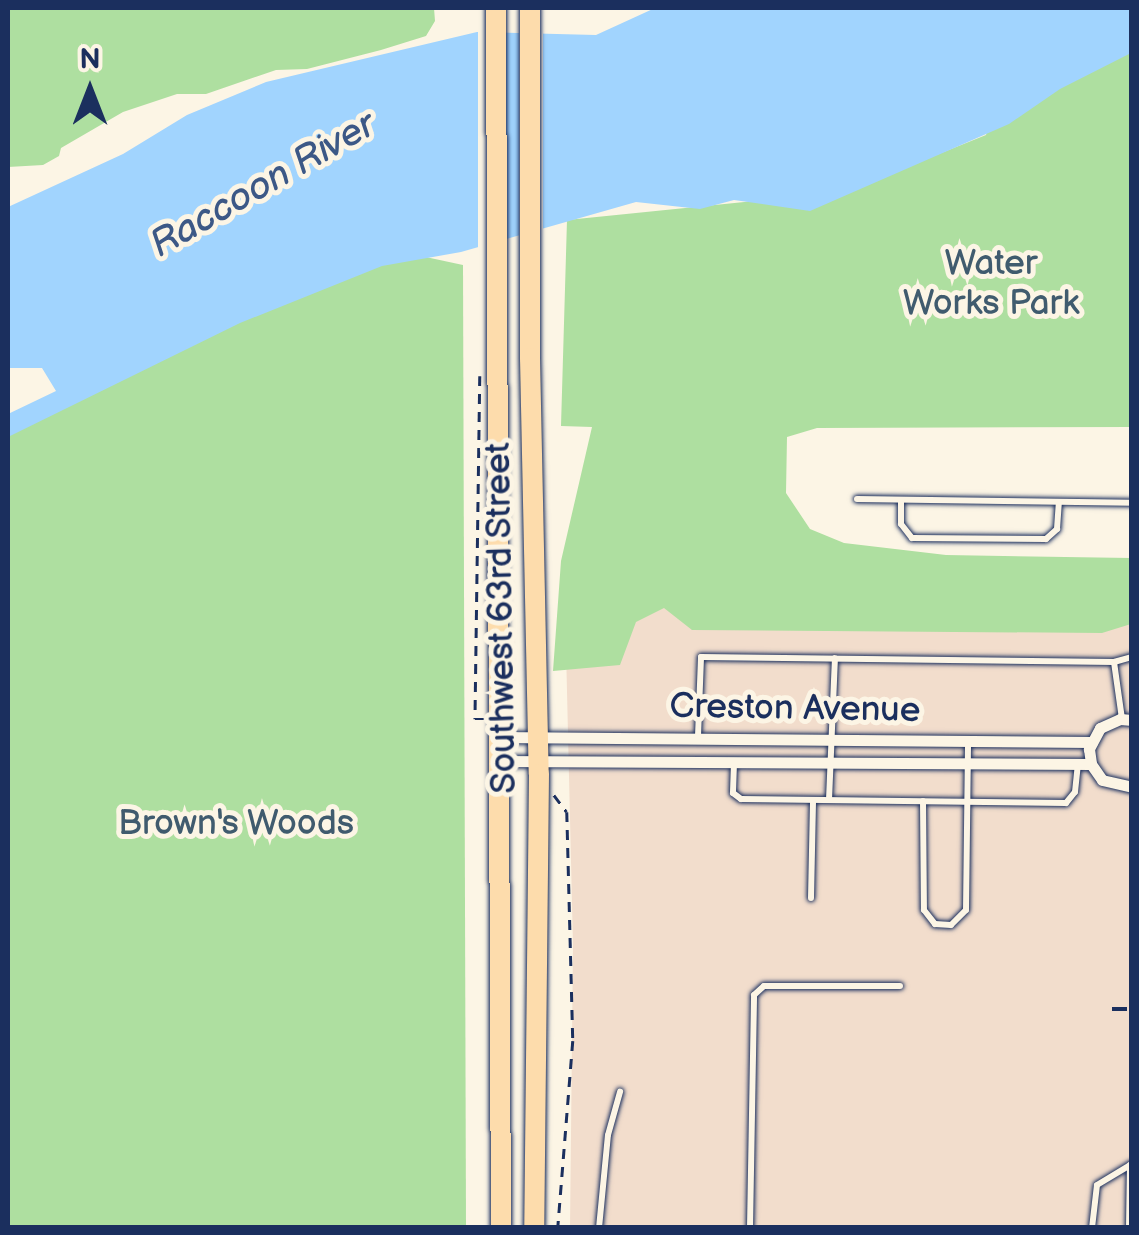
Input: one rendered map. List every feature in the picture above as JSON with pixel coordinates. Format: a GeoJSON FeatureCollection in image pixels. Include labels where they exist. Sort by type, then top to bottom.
{"type":"FeatureCollection","features":[{"type":"Feature","properties":{"kind":"main road","name":"Southwest 63rd Street"},"geometry":{"type":"LineString","coordinates":[[496,8],[501,1228]]}},
{"type":"Feature","properties":{"kind":"main road","name":"Southwest 63rd Street"},"geometry":{"type":"LineString","coordinates":[[530,8],[530,358],[538,759],[534,1228]]}},
{"type":"Feature","properties":{"kind":"street"},"geometry":{"type":"LineString","coordinates":[[1127,719],[1100,728],[1084,764],[1112,786],[1132,787]]}},
{"type":"Feature","properties":{"kind":"street","name":"Creston Avenue"},"geometry":{"type":"LineString","coordinates":[[497,737],[1092,742]]}},
{"type":"Feature","properties":{"kind":"street","name":"Creston Avenue"},"geometry":{"type":"LineString","coordinates":[[498,761],[1084,764]]}},
{"type":"Feature","properties":{"kind":"lane"},"geometry":{"type":"LineString","coordinates":[[856,499],[1132,503]]}},
{"type":"Feature","properties":{"kind":"lane"},"geometry":{"type":"LineString","coordinates":[[901,500],[901,524],[912,538],[1046,539],[1057,529],[1059,502]]}},
{"type":"Feature","properties":{"kind":"lane"},"geometry":{"type":"LineString","coordinates":[[698,736],[701,657],[1114,662],[1132,657]]}},
{"type":"Feature","properties":{"kind":"lane"},"geometry":{"type":"LineString","coordinates":[[829,800],[834,658]]}},
{"type":"Feature","properties":{"kind":"lane"},"geometry":{"type":"LineString","coordinates":[[1114,662],[1127,719]]}},
{"type":"Feature","properties":{"kind":"lane"},"geometry":{"type":"LineString","coordinates":[[923,802],[924,910],[936,924],[951,925],[966,910],[968,738]]}},
{"type":"Feature","properties":{"kind":"lane"},"geometry":{"type":"LineString","coordinates":[[734,762],[733,794],[740,800],[1066,803],[1084,764]]}},
{"type":"Feature","properties":{"kind":"lane"},"geometry":{"type":"LineString","coordinates":[[810,898],[813,800]]}},
{"type":"Feature","properties":{"kind":"lane"},"geometry":{"type":"LineString","coordinates":[[750,1228],[754,995],[764,986],[900,986]]}},
{"type":"Feature","properties":{"kind":"lane"},"geometry":{"type":"LineString","coordinates":[[599,1228],[608,1135],[620,1092]]}},
{"type":"Feature","properties":{"kind":"lane"},"geometry":{"type":"LineString","coordinates":[[1092,1228],[1097,1185],[1131,1164]]}},
{"type":"Feature","properties":{"kind":"lane"},"geometry":{"type":"LineString","coordinates":[[1128,1228],[1131,1164]]}},
{"type":"Feature","properties":{"kind":"path"},"geometry":{"type":"LineString","coordinates":[[480,374],[475,718],[484,718]]}},
{"type":"Feature","properties":{"kind":"path"},"geometry":{"type":"LineString","coordinates":[[548,789],[564,802],[567,812],[573,1041],[558,1228]]}},
{"type":"Feature","properties":{"kind":"shaded area"},"geometry":{"type":"Polygon","coordinates":[[[564,564],[1131,564],[1131,1227],[570,1227],[573,946],[564,564]]]}},
{"type":"Feature","properties":{"kind":"green space"},"geometry":{"type":"Polygon","coordinates":[[[8,8],[434,8],[435,21],[426,36],[381,50],[307,69],[276,70],[206,94],[177,94],[123,112],[61,148],[59,156],[43,165],[8,167],[8,8]]]}},
{"type":"Feature","properties":{"kind":"green space","name":"Water Works Park"},"geometry":{"type":"Polygon","coordinates":[[[1131,13],[1131,427],[817,428],[787,437],[786,493],[810,529],[844,543],[946,555],[1131,558],[1131,624],[1102,633],[692,630],[664,608],[636,622],[620,665],[553,671],[561,561],[592,427],[561,426],[567,220],[844,192],[986,135],[1002,77],[1131,13]]]}},
{"type":"Feature","properties":{"kind":"green space","name":"Brown's Woods"},"geometry":{"type":"Polygon","coordinates":[[[365,244],[463,265],[466,1227],[8,1227],[8,421],[365,244]]]}},
{"type":"Feature","properties":{"kind":"water","name":"Raccoon River"},"geometry":{"type":"Polygon","coordinates":[[[655,8],[1131,8],[1131,53],[1060,89],[1009,124],[810,211],[734,200],[700,209],[636,202],[461,252],[382,266],[240,323],[8,437],[8,414],[56,391],[42,368],[8,368],[8,207],[123,154],[187,115],[266,82],[477,32],[596,35],[655,8]]]}},
{"type":"Feature","properties":{"kind":"pier"},"geometry":{"type":"Polygon","coordinates":[[[478,27],[505,27],[505,253],[478,253],[478,27]]]}},
{"type":"Feature","properties":{"kind":"pier"},"geometry":{"type":"Polygon","coordinates":[[[519,28],[543,28],[543,241],[519,241],[519,28]]]}},
{"type":"Feature","properties":{"kind":"railway"},"geometry":{"type":"LineString","coordinates":[[1112,1009],[1132,1009]]}}]}
